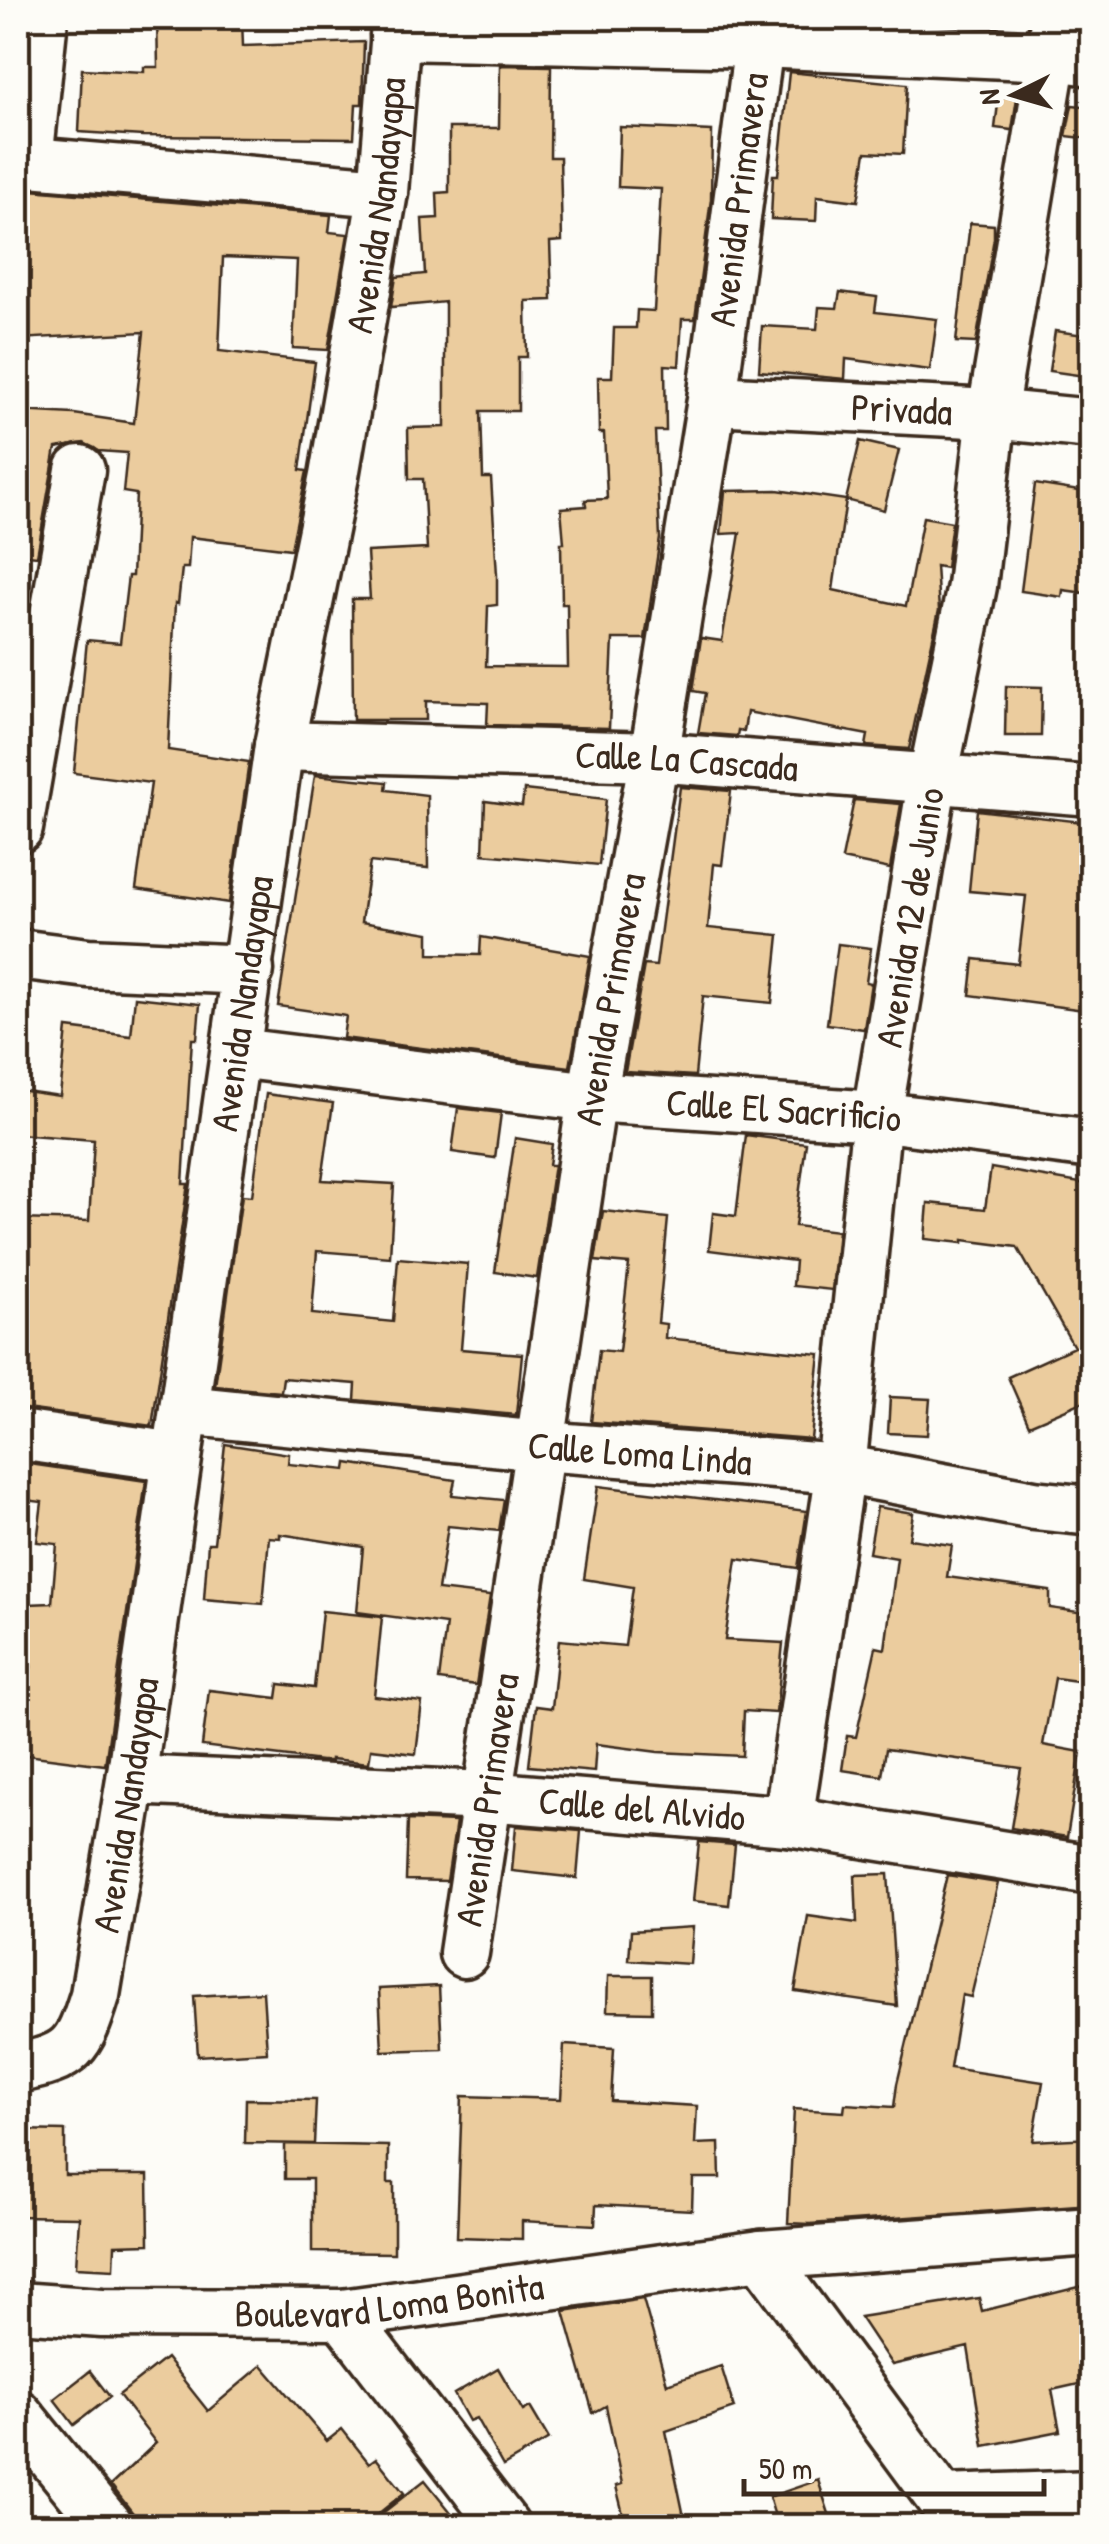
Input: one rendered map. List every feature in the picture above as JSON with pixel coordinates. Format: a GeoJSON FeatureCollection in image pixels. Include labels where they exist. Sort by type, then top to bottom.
{"type":"FeatureCollection","features":[{"type":"Feature","properties":{"kind":"street"},"geometry":{"type":"LineString","coordinates":[[43,18],[23,161],[383,192]]}},
{"type":"Feature","properties":{"kind":"street"},"geometry":{"type":"LineString","coordinates":[[396,26],[759,43],[1066,45]]}},
{"type":"Feature","properties":{"kind":"street","name":"Avenida Nandayapa"},"geometry":{"type":"LineString","coordinates":[[18,2068],[68,2053],[85,2027],[95,1994],[131,1780],[279,746],[334,476],[383,192],[396,26]]}},
{"type":"Feature","properties":{"kind":"street","name":"Avenida Primavera"},"geometry":{"type":"LineString","coordinates":[[464,1953],[592,1097],[654,756],[712,400],[759,43]]}},
{"type":"Feature","properties":{"kind":"street","name":"Avenida 12 de Junio"},"geometry":{"type":"LineString","coordinates":[[788,1820],[842,1469],[877,1116],[933,776],[972,586],[992,414],[1066,45]]}},
{"type":"Feature","properties":{"kind":"street","name":"Privada"},"geometry":{"type":"LineString","coordinates":[[712,400],[992,414],[1092,424]]}},
{"type":"Feature","properties":{"kind":"street"},"geometry":{"type":"LineString","coordinates":[[18,828],[80,470]]}},
{"type":"Feature","properties":{"kind":"street","name":"Calle La Cascada"},"geometry":{"type":"LineString","coordinates":[[279,746],[654,756],[1092,791]]}},
{"type":"Feature","properties":{"kind":"street"},"geometry":{"type":"LineString","coordinates":[[18,954],[88,962],[249,970]]}},
{"type":"Feature","properties":{"kind":"street","name":"Calle El Sacrificio"},"geometry":{"type":"LineString","coordinates":[[237,1053],[592,1097],[877,1116],[1092,1144]]}},
{"type":"Feature","properties":{"kind":"street","name":"Calle Loma Linda"},"geometry":{"type":"LineString","coordinates":[[184,1410],[540,1446],[842,1469],[1034,1505],[1092,1511]]}},
{"type":"Feature","properties":{"kind":"street"},"geometry":{"type":"LineString","coordinates":[[18,1434],[176,1457]]}},
{"type":"Feature","properties":{"kind":"street","name":"Calle del Alvido"},"geometry":{"type":"LineString","coordinates":[[131,1780],[487,1796],[788,1820],[1092,1870]]}},
{"type":"Feature","properties":{"kind":"street","name":"Boulevard Loma Bonita"},"geometry":{"type":"LineString","coordinates":[[18,2306],[102,2313],[342,2314],[761,2255],[1092,2232]]}},
{"type":"Feature","properties":{"kind":"street"},"geometry":{"type":"LineString","coordinates":[[761,2255],[952,2513],[1092,2495]]}},
{"type":"Feature","properties":{"kind":"street"},"geometry":{"type":"LineString","coordinates":[[342,2314],[505,2526]]}},
{"type":"Feature","properties":{"kind":"street"},"geometry":{"type":"LineString","coordinates":[[18,2415],[108,2526]]}},
{"type":"Feature","properties":{"kind":"building"},"geometry":{"type":"Polygon","coordinates":[[[157,18],[242,18],[243,46],[364,42],[362,104],[356,104],[354,138],[79,132],[82,69],[144,72],[144,67],[158,67],[157,18]]]}},
{"type":"Feature","properties":{"kind":"building"},"geometry":{"type":"Polygon","coordinates":[[[500,65],[551,66],[550,157],[560,157],[562,241],[550,242],[552,300],[526,301],[527,357],[518,357],[518,411],[481,411],[483,478],[491,478],[497,575],[497,605],[488,606],[486,666],[568,667],[567,604],[562,604],[561,508],[586,506],[585,500],[607,499],[604,433],[599,433],[598,377],[612,377],[614,328],[636,328],[637,310],[654,311],[661,189],[618,187],[620,127],[712,131],[711,199],[695,319],[682,319],[679,366],[665,365],[666,431],[655,431],[660,538],[645,639],[613,639],[609,728],[487,725],[488,703],[426,701],[426,720],[353,720],[352,599],[370,599],[367,552],[427,549],[423,479],[409,479],[408,428],[445,427],[445,302],[391,307],[396,277],[425,274],[422,219],[438,218],[437,193],[449,192],[449,128],[499,128],[500,65]]]}},
{"type":"Feature","properties":{"kind":"building"},"geometry":{"type":"Polygon","coordinates":[[[789,72],[907,84],[903,154],[866,152],[858,201],[817,196],[816,221],[771,219],[773,175],[778,175],[789,72]]]}},
{"type":"Feature","properties":{"kind":"building"},"geometry":{"type":"Polygon","coordinates":[[[999,96],[1017,98],[1012,130],[995,128],[999,96]]]}},
{"type":"Feature","properties":{"kind":"building"},"geometry":{"type":"Polygon","coordinates":[[[1072,105],[1092,107],[1092,139],[1066,136],[1072,105]]]}},
{"type":"Feature","properties":{"kind":"building"},"geometry":{"type":"Polygon","coordinates":[[[18,189],[331,215],[329,232],[348,234],[328,350],[293,348],[297,260],[223,257],[219,351],[315,362],[300,470],[307,471],[291,549],[190,537],[188,568],[182,568],[178,604],[175,603],[168,750],[249,762],[229,903],[136,889],[151,783],[74,773],[87,640],[120,643],[128,576],[132,576],[136,494],[123,492],[127,453],[99,451],[84,443],[56,448],[37,556],[18,554],[18,411],[134,423],[144,332],[18,339],[18,189]]]}},
{"type":"Feature","properties":{"kind":"building"},"geometry":{"type":"Polygon","coordinates":[[[970,223],[994,225],[976,343],[956,342],[970,223]]]}},
{"type":"Feature","properties":{"kind":"building"},"geometry":{"type":"Polygon","coordinates":[[[840,292],[877,297],[875,312],[937,319],[930,370],[846,359],[845,379],[759,371],[762,326],[817,329],[819,307],[837,308],[840,292]]]}},
{"type":"Feature","properties":{"kind":"building"},"geometry":{"type":"Polygon","coordinates":[[[1055,331],[1092,336],[1092,377],[1049,371],[1055,331]]]}},
{"type":"Feature","properties":{"kind":"building"},"geometry":{"type":"Polygon","coordinates":[[[860,441],[899,450],[884,510],[846,500],[860,441]]]}},
{"type":"Feature","properties":{"kind":"building"},"geometry":{"type":"Polygon","coordinates":[[[1035,484],[1092,493],[1092,594],[1063,590],[1062,597],[1021,591],[1035,484]]]}},
{"type":"Feature","properties":{"kind":"building"},"geometry":{"type":"Polygon","coordinates":[[[777,490],[846,500],[833,590],[906,606],[923,517],[952,522],[946,568],[936,566],[939,610],[909,749],[866,746],[868,735],[747,712],[744,731],[738,730],[737,736],[698,733],[705,693],[693,691],[701,638],[722,641],[740,533],[721,534],[725,491],[777,490]]]}},
{"type":"Feature","properties":{"kind":"building"},"geometry":{"type":"Polygon","coordinates":[[[1006,686],[1042,687],[1041,736],[1005,736],[1006,686]]]}},
{"type":"Feature","properties":{"kind":"building"},"geometry":{"type":"Polygon","coordinates":[[[315,775],[387,782],[386,790],[427,795],[428,868],[370,862],[361,922],[429,933],[429,954],[480,955],[481,937],[590,956],[570,1067],[343,1038],[346,1016],[278,1006],[315,775]]]}},
{"type":"Feature","properties":{"kind":"building"},"geometry":{"type":"Polygon","coordinates":[[[680,787],[731,791],[722,865],[714,864],[708,928],[779,935],[772,1003],[703,996],[695,1076],[625,1072],[644,965],[656,966],[680,787]]]}},
{"type":"Feature","properties":{"kind":"building"},"geometry":{"type":"Polygon","coordinates":[[[524,790],[606,799],[599,865],[483,854],[485,801],[522,806],[524,790]]]}},
{"type":"Feature","properties":{"kind":"building"},"geometry":{"type":"Polygon","coordinates":[[[854,800],[901,804],[890,869],[842,859],[854,800]]]}},
{"type":"Feature","properties":{"kind":"building"},"geometry":{"type":"Polygon","coordinates":[[[977,810],[1092,823],[1084,917],[1092,918],[1092,1011],[970,995],[974,959],[1018,964],[1026,896],[969,891],[977,810]]]}},
{"type":"Feature","properties":{"kind":"building"},"geometry":{"type":"Polygon","coordinates":[[[838,944],[871,948],[866,982],[871,983],[864,1029],[827,1024],[838,944]]]}},
{"type":"Feature","properties":{"kind":"building"},"geometry":{"type":"Polygon","coordinates":[[[135,997],[200,1004],[197,1039],[192,1039],[183,1184],[188,1184],[152,1426],[18,1408],[18,1219],[89,1221],[94,1140],[18,1134],[18,1090],[60,1096],[67,1028],[131,1036],[135,997]]]}},
{"type":"Feature","properties":{"kind":"building"},"geometry":{"type":"Polygon","coordinates":[[[266,1094],[333,1103],[322,1180],[394,1184],[390,1257],[317,1251],[312,1314],[393,1322],[398,1258],[468,1264],[461,1349],[522,1354],[516,1415],[355,1400],[356,1384],[283,1378],[281,1392],[215,1386],[242,1195],[252,1196],[266,1094]]]}},
{"type":"Feature","properties":{"kind":"building"},"geometry":{"type":"Polygon","coordinates":[[[458,1108],[501,1113],[495,1158],[452,1152],[458,1108]]]}},
{"type":"Feature","properties":{"kind":"building"},"geometry":{"type":"Polygon","coordinates":[[[746,1135],[806,1143],[795,1226],[838,1231],[832,1290],[793,1286],[795,1261],[709,1250],[713,1213],[736,1216],[746,1135]]]}},
{"type":"Feature","properties":{"kind":"building"},"geometry":{"type":"Polygon","coordinates":[[[515,1138],[552,1144],[549,1165],[554,1165],[537,1278],[495,1272],[515,1138]]]}},
{"type":"Feature","properties":{"kind":"building"},"geometry":{"type":"Polygon","coordinates":[[[991,1168],[1092,1185],[1092,1398],[1029,1425],[1008,1377],[1074,1347],[1017,1247],[925,1239],[928,1203],[985,1209],[991,1168]]]}},
{"type":"Feature","properties":{"kind":"building"},"geometry":{"type":"Polygon","coordinates":[[[603,1211],[668,1218],[658,1323],[666,1324],[665,1338],[820,1354],[811,1439],[591,1422],[599,1350],[619,1352],[629,1264],[595,1261],[603,1211]]]}},
{"type":"Feature","properties":{"kind":"building"},"geometry":{"type":"Polygon","coordinates":[[[890,1397],[930,1399],[927,1435],[888,1433],[890,1397]]]}},
{"type":"Feature","properties":{"kind":"building"},"geometry":{"type":"Polygon","coordinates":[[[225,1444],[289,1454],[288,1464],[346,1470],[347,1463],[455,1480],[452,1495],[504,1500],[499,1531],[448,1526],[438,1590],[490,1596],[476,1685],[439,1680],[446,1624],[357,1612],[363,1547],[280,1534],[280,1538],[269,1537],[263,1604],[204,1599],[208,1543],[214,1543],[225,1444]]]}},
{"type":"Feature","properties":{"kind":"building"},"geometry":{"type":"Polygon","coordinates":[[[23,1463],[146,1481],[105,1765],[18,1754],[18,1667],[31,1667],[28,1604],[52,1603],[57,1544],[37,1542],[42,1502],[18,1499],[23,1463]]]}},
{"type":"Feature","properties":{"kind":"building"},"geometry":{"type":"Polygon","coordinates":[[[598,1486],[807,1511],[798,1568],[737,1559],[725,1640],[783,1643],[776,1713],[744,1711],[742,1756],[596,1744],[594,1772],[529,1766],[536,1706],[552,1708],[559,1640],[625,1646],[633,1587],[584,1579],[598,1486]]]}},
{"type":"Feature","properties":{"kind":"building"},"geometry":{"type":"Polygon","coordinates":[[[877,1507],[913,1513],[909,1539],[952,1545],[947,1577],[1050,1591],[1050,1608],[1092,1614],[1092,1683],[1055,1678],[1043,1745],[1081,1752],[1067,1837],[1011,1828],[1021,1768],[886,1749],[882,1776],[842,1770],[847,1736],[856,1737],[876,1647],[885,1649],[897,1558],[869,1553],[877,1507]]]}},
{"type":"Feature","properties":{"kind":"building"},"geometry":{"type":"Polygon","coordinates":[[[322,1611],[382,1617],[374,1696],[422,1702],[416,1754],[371,1749],[369,1763],[202,1746],[209,1690],[277,1698],[279,1684],[314,1688],[322,1611]]]}},
{"type":"Feature","properties":{"kind":"building"},"geometry":{"type":"Polygon","coordinates":[[[408,1820],[456,1822],[447,1881],[406,1880],[408,1820]]]}},
{"type":"Feature","properties":{"kind":"building"},"geometry":{"type":"Polygon","coordinates":[[[516,1826],[581,1831],[577,1878],[512,1871],[516,1826]]]}},
{"type":"Feature","properties":{"kind":"building"},"geometry":{"type":"Polygon","coordinates":[[[699,1842],[735,1845],[729,1905],[693,1901],[699,1842]]]}},
{"type":"Feature","properties":{"kind":"building"},"geometry":{"type":"Polygon","coordinates":[[[888,1874],[897,2006],[795,1991],[808,1916],[857,1923],[855,1875],[888,1874]]]}},
{"type":"Feature","properties":{"kind":"building"},"geometry":{"type":"Polygon","coordinates":[[[947,1875],[998,1883],[971,1997],[962,1995],[950,2068],[1043,2082],[1033,2141],[1092,2138],[1092,2204],[788,2223],[794,2109],[844,2112],[845,2104],[894,2107],[947,1875]]]}},
{"type":"Feature","properties":{"kind":"building"},"geometry":{"type":"Polygon","coordinates":[[[693,1927],[690,1964],[629,1960],[631,1931],[693,1927]]]}},
{"type":"Feature","properties":{"kind":"building"},"geometry":{"type":"Polygon","coordinates":[[[608,1976],[652,1976],[652,2012],[607,2011],[608,1976]]]}},
{"type":"Feature","properties":{"kind":"building"},"geometry":{"type":"Polygon","coordinates":[[[439,1986],[442,2049],[382,2051],[379,1989],[439,1986]]]}},
{"type":"Feature","properties":{"kind":"building"},"geometry":{"type":"Polygon","coordinates":[[[263,1992],[267,2052],[198,2056],[194,1996],[263,1992]]]}},
{"type":"Feature","properties":{"kind":"building"},"geometry":{"type":"Polygon","coordinates":[[[564,2045],[614,2048],[611,2101],[697,2106],[695,2144],[719,2143],[720,2178],[693,2178],[692,2210],[596,2205],[595,2225],[522,2221],[522,2239],[457,2237],[462,2096],[561,2099],[564,2045]]]}},
{"type":"Feature","properties":{"kind":"building"},"geometry":{"type":"Polygon","coordinates":[[[246,2099],[316,2100],[314,2144],[245,2143],[246,2099]]]}},
{"type":"Feature","properties":{"kind":"building"},"geometry":{"type":"Polygon","coordinates":[[[18,2130],[65,2131],[65,2175],[148,2175],[149,2244],[115,2245],[114,2269],[76,2267],[79,2217],[18,2216],[18,2130]]]}},
{"type":"Feature","properties":{"kind":"building"},"geometry":{"type":"Polygon","coordinates":[[[285,2144],[388,2146],[388,2183],[394,2183],[394,2253],[312,2252],[312,2179],[285,2179],[285,2144]]]}},
{"type":"Feature","properties":{"kind":"building"},"geometry":{"type":"Polygon","coordinates":[[[1083,2286],[1092,2319],[1092,2381],[1052,2390],[1060,2431],[984,2446],[968,2347],[892,2365],[860,2317],[979,2298],[982,2311],[1083,2286]]]}},
{"type":"Feature","properties":{"kind":"building"},"geometry":{"type":"Polygon","coordinates":[[[643,2299],[667,2384],[721,2366],[734,2408],[666,2431],[686,2526],[626,2526],[616,2486],[622,2484],[606,2406],[593,2413],[564,2311],[643,2299]]]}},
{"type":"Feature","properties":{"kind":"building"},"geometry":{"type":"Polygon","coordinates":[[[166,2358],[208,2411],[262,2365],[327,2441],[342,2429],[369,2463],[376,2458],[404,2493],[363,2526],[143,2526],[111,2485],[156,2443],[119,2395],[166,2358]]]}},
{"type":"Feature","properties":{"kind":"building"},"geometry":{"type":"Polygon","coordinates":[[[498,2368],[523,2411],[530,2407],[549,2439],[503,2466],[476,2418],[469,2421],[454,2394],[498,2368]]]}},
{"type":"Feature","properties":{"kind":"building"},"geometry":{"type":"Polygon","coordinates":[[[90,2371],[110,2397],[74,2425],[54,2399],[90,2371]]]}},
{"type":"Feature","properties":{"kind":"building"},"geometry":{"type":"Polygon","coordinates":[[[425,2480],[462,2526],[366,2526],[425,2480]]]}},
{"type":"Feature","properties":{"kind":"building"},"geometry":{"type":"Polygon","coordinates":[[[818,2480],[833,2526],[778,2526],[769,2497],[818,2480]]]}}]}
